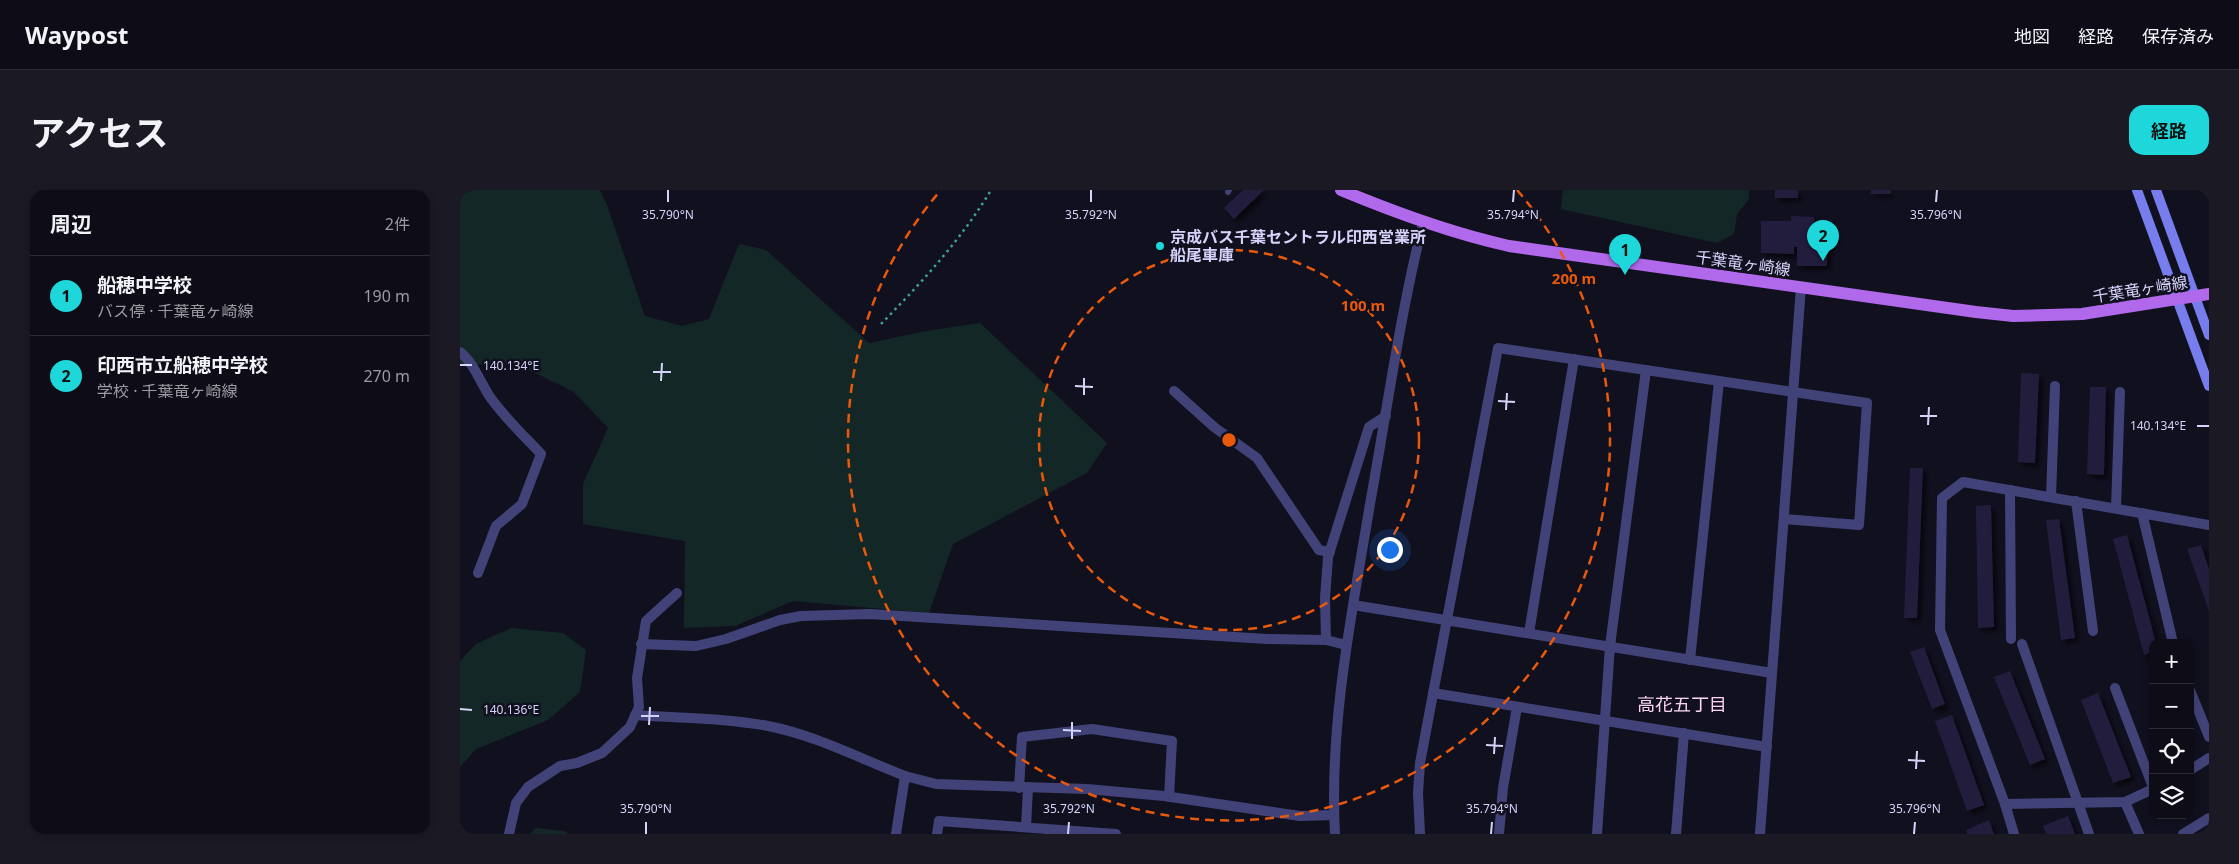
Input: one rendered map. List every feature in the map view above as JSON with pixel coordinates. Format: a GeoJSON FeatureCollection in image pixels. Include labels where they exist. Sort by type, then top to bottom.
{"type":"FeatureCollection","features":[{"type":"Feature","properties":{"kind":"main road","name":"千葉竜ヶ崎線"},"geometry":{"type":"LineString","coordinates":[[1341,190],[1423,222],[1472,238],[1536,251],[2013,316],[2082,314],[2209,294]]}},
{"type":"Feature","properties":{"kind":"main road"},"geometry":{"type":"LineString","coordinates":[[2137,190],[2209,386]]}},
{"type":"Feature","properties":{"kind":"main road"},"geometry":{"type":"LineString","coordinates":[[2156,190],[2209,335]]}},
{"type":"Feature","properties":{"kind":"street"},"geometry":{"type":"LineString","coordinates":[[1335,834],[1338,711],[1346,645],[1402,323],[1423,222]]}},
{"type":"Feature","properties":{"kind":"street"},"geometry":{"type":"LineString","coordinates":[[1760,834],[1801,287]]}},
{"type":"Feature","properties":{"kind":"street"},"geometry":{"type":"LineString","coordinates":[[1420,834],[1419,773],[1432,693],[1498,348],[1867,403],[1859,525],[1784,519]]}},
{"type":"Feature","properties":{"kind":"street"},"geometry":{"type":"LineString","coordinates":[[460,352],[466,357],[490,396],[511,423],[541,454],[522,504],[496,526],[478,573]]}},
{"type":"Feature","properties":{"kind":"street"},"geometry":{"type":"LineString","coordinates":[[1529,633],[1574,359]]}},
{"type":"Feature","properties":{"kind":"street"},"geometry":{"type":"LineString","coordinates":[[1596,834],[1610,646],[1646,370]]}},
{"type":"Feature","properties":{"kind":"street"},"geometry":{"type":"LineString","coordinates":[[1690,660],[1719,381]]}},
{"type":"Feature","properties":{"kind":"street"},"geometry":{"type":"LineString","coordinates":[[2051,497],[2055,386]]}},
{"type":"Feature","properties":{"kind":"street"},"geometry":{"type":"LineString","coordinates":[[1174,391],[1214,427],[1258,458],[1319,550],[1330,552]]}},
{"type":"Feature","properties":{"kind":"street"},"geometry":{"type":"LineString","coordinates":[[2116,508],[2120,392]]}},
{"type":"Feature","properties":{"kind":"street"},"geometry":{"type":"LineString","coordinates":[[1326,640],[1325,598],[1330,552],[1368,427],[1386,416]]}},
{"type":"Feature","properties":{"kind":"street"},"geometry":{"type":"LineString","coordinates":[[2014,834],[2005,804],[1940,630],[1942,498],[1963,482],[2209,525]]}},
{"type":"Feature","properties":{"kind":"street"},"geometry":{"type":"LineString","coordinates":[[2010,490],[2010,640]]}},
{"type":"Feature","properties":{"kind":"street"},"geometry":{"type":"LineString","coordinates":[[2076,501],[2093,631]]}},
{"type":"Feature","properties":{"kind":"street"},"geometry":{"type":"LineString","coordinates":[[2142,513],[2172,639]]}},
{"type":"Feature","properties":{"kind":"street"},"geometry":{"type":"LineString","coordinates":[[509,834],[516,803],[528,787],[560,766],[577,763],[602,752],[630,727],[639,707],[636,678],[646,621],[677,594]]}},
{"type":"Feature","properties":{"kind":"street"},"geometry":{"type":"LineString","coordinates":[[1353,605],[1772,673]]}},
{"type":"Feature","properties":{"kind":"street"},"geometry":{"type":"LineString","coordinates":[[641,644],[696,646],[726,639],[780,620],[802,616],[870,614],[1268,639],[1326,640],[1346,645]]}},
{"type":"Feature","properties":{"kind":"street"},"geometry":{"type":"LineString","coordinates":[[2022,644],[2089,834]]}},
{"type":"Feature","properties":{"kind":"street"},"geometry":{"type":"LineString","coordinates":[[2115,688],[2149,777]]}},
{"type":"Feature","properties":{"kind":"street"},"geometry":{"type":"LineString","coordinates":[[1432,693],[1767,747]]}},
{"type":"Feature","properties":{"kind":"street"},"geometry":{"type":"LineString","coordinates":[[2194,700],[2209,737]]}},
{"type":"Feature","properties":{"kind":"street"},"geometry":{"type":"LineString","coordinates":[[1499,834],[1503,788],[1517,707]]}},
{"type":"Feature","properties":{"kind":"street"},"geometry":{"type":"LineString","coordinates":[[636,715],[731,721],[770,727],[811,739],[904,776],[936,784],[1086,789],[1169,797],[1300,816],[1334,815]]}},
{"type":"Feature","properties":{"kind":"street"},"geometry":{"type":"LineString","coordinates":[[1026,828],[1022,736],[1092,729],[1172,741],[1169,797]]}},
{"type":"Feature","properties":{"kind":"street"},"geometry":{"type":"LineString","coordinates":[[1676,834],[1684,734]]}},
{"type":"Feature","properties":{"kind":"street"},"geometry":{"type":"LineString","coordinates":[[2194,767],[2209,758]]}},
{"type":"Feature","properties":{"kind":"street"},"geometry":{"type":"LineString","coordinates":[[896,834],[904,776]]}},
{"type":"Feature","properties":{"kind":"street"},"geometry":{"type":"LineString","coordinates":[[2005,804],[2125,802],[2149,790]]}},
{"type":"Feature","properties":{"kind":"street"},"geometry":{"type":"LineString","coordinates":[[2125,802],[2139,834]]}},
{"type":"Feature","properties":{"kind":"street"},"geometry":{"type":"LineString","coordinates":[[2183,834],[2209,818]]}},
{"type":"Feature","properties":{"kind":"street"},"geometry":{"type":"LineString","coordinates":[[937,834],[939,821],[1116,834]]}},
{"type":"Feature","properties":{"kind":"path"},"geometry":{"type":"LineString","coordinates":[[881,324],[928,276],[972,222],[991,190]]}},
{"type":"Feature","properties":{"kind":"green space"},"geometry":{"type":"Polygon","coordinates":[[[460,190],[600,190],[607,205],[645,316],[682,326],[709,319],[739,244],[766,250],[869,343],[926,331],[980,323],[1107,443],[1087,473],[953,544],[929,613],[793,601],[735,626],[684,628],[685,541],[583,524],[583,484],[608,428],[574,392],[517,364],[462,365],[460,363],[460,190]]]}},
{"type":"Feature","properties":{"kind":"green space"},"geometry":{"type":"Polygon","coordinates":[[[1563,190],[1749,190],[1749,199],[1737,214],[1734,234],[1717,243],[1561,209],[1563,190]]]}},
{"type":"Feature","properties":{"kind":"green space"},"geometry":{"type":"Polygon","coordinates":[[[511,628],[563,633],[586,650],[580,692],[548,720],[476,749],[460,767],[460,661],[476,644],[511,628]]]}},
{"type":"Feature","properties":{"kind":"green space"},"geometry":{"type":"Polygon","coordinates":[[[536,828],[564,831],[569,834],[530,834],[536,828]]]}},
{"type":"Feature","properties":{"kind":"building"},"geometry":{"type":"Polygon","coordinates":[[[1243,190],[1264,190],[1234,219],[1224,208],[1243,190]]]}},
{"type":"Feature","properties":{"kind":"building"},"geometry":{"type":"Polygon","coordinates":[[[1775,190],[1798,190],[1798,198],[1775,198],[1775,190]]]}},
{"type":"Feature","properties":{"kind":"building"},"geometry":{"type":"Polygon","coordinates":[[[1871,190],[1891,190],[1891,194],[1870,194],[1871,190]]]}},
{"type":"Feature","properties":{"kind":"building"},"geometry":{"type":"Polygon","coordinates":[[[1791,216],[1814,217],[1814,236],[1827,236],[1827,266],[1797,266],[1797,247],[1794,247],[1794,254],[1761,253],[1761,221],[1791,221],[1791,216]]]}},
{"type":"Feature","properties":{"kind":"building"},"geometry":{"type":"Polygon","coordinates":[[[1763,268],[1775,270],[1775,275],[1762,273],[1763,268]]]}},
{"type":"Feature","properties":{"kind":"building"},"geometry":{"type":"Polygon","coordinates":[[[2021,373],[2039,374],[2035,463],[2018,462],[2021,373]]]}},
{"type":"Feature","properties":{"kind":"building"},"geometry":{"type":"Polygon","coordinates":[[[2090,387],[2106,387],[2104,475],[2087,474],[2090,387]]]}},
{"type":"Feature","properties":{"kind":"building"},"geometry":{"type":"Polygon","coordinates":[[[1910,468],[1923,468],[1917,618],[1904,618],[1910,468]]]}},
{"type":"Feature","properties":{"kind":"building"},"geometry":{"type":"Polygon","coordinates":[[[1991,505],[1994,627],[1978,628],[1976,506],[1991,505]]]}},
{"type":"Feature","properties":{"kind":"building"},"geometry":{"type":"Polygon","coordinates":[[[2059,519],[2075,638],[2061,640],[2046,520],[2059,519]]]}},
{"type":"Feature","properties":{"kind":"building"},"geometry":{"type":"Polygon","coordinates":[[[2127,535],[2155,639],[2149,639],[2149,653],[2144,655],[2113,539],[2127,535]]]}},
{"type":"Feature","properties":{"kind":"building"},"geometry":{"type":"Polygon","coordinates":[[[2201,545],[2209,569],[2209,611],[2187,549],[2201,545]]]}},
{"type":"Feature","properties":{"kind":"building"},"geometry":{"type":"Polygon","coordinates":[[[1924,647],[1945,704],[1932,709],[1910,652],[1924,647]]]}},
{"type":"Feature","properties":{"kind":"building"},"geometry":{"type":"Polygon","coordinates":[[[2010,671],[2045,759],[2030,765],[1994,677],[2010,671]]]}},
{"type":"Feature","properties":{"kind":"building"},"geometry":{"type":"Polygon","coordinates":[[[2098,693],[2131,777],[2113,783],[2081,700],[2098,693]]]}},
{"type":"Feature","properties":{"kind":"building"},"geometry":{"type":"Polygon","coordinates":[[[1952,715],[1984,805],[1967,811],[1935,721],[1952,715]]]}},
{"type":"Feature","properties":{"kind":"building"},"geometry":{"type":"Polygon","coordinates":[[[2068,816],[2075,834],[2046,834],[2043,826],[2068,816]]]}},
{"type":"Feature","properties":{"kind":"building"},"geometry":{"type":"Polygon","coordinates":[[[1989,820],[1994,834],[1967,834],[1966,830],[1989,820]]]}},
{"type":"Feature","properties":{"kind":"place","name":"京成バス千葉セントラル印西営業所 船尾車庫"},"geometry":{"type":"Point","coordinates":[1160,246]}},
{"type":"Feature","properties":{"kind":"place","name":"印西市立船穂中学校"},"geometry":{"type":"Point","coordinates":[1823,261]}},
{"type":"Feature","properties":{"kind":"place","name":"船穂中学校"},"geometry":{"type":"Point","coordinates":[1625,275]}},
{"type":"Feature","properties":{"kind":"district","name":"高花五丁目"},"geometry":{"type":"Point","coordinates":[1682,704]}}]}
